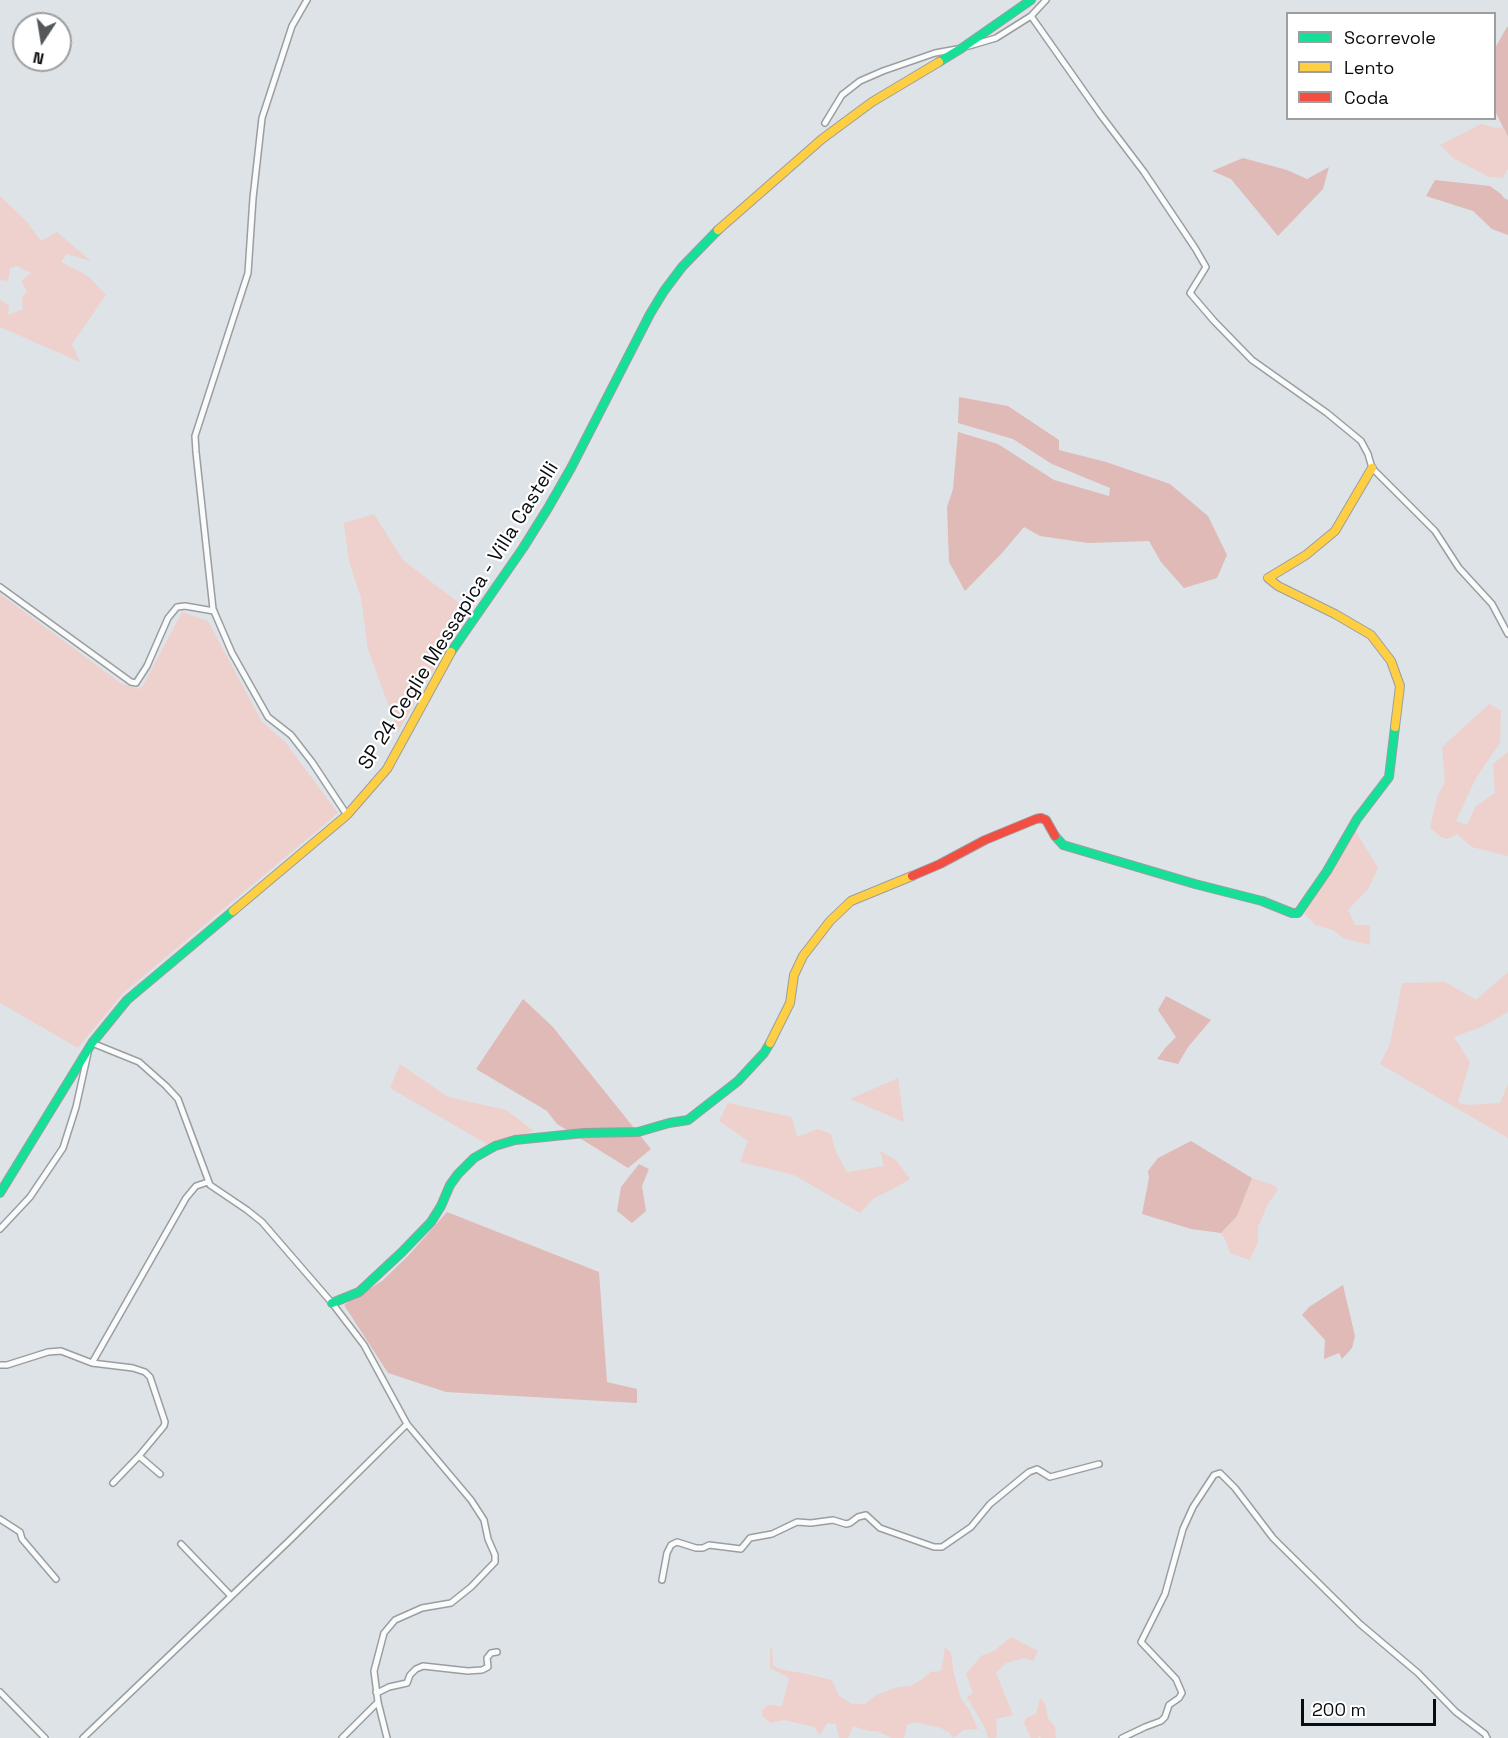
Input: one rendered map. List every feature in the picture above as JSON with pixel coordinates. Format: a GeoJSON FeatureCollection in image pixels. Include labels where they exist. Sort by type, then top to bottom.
{"type":"FeatureCollection","features":[{"type":"Feature","properties":{"kind":"street"},"geometry":{"type":"LineString","coordinates":[[307,0],[292,26],[262,118],[248,273],[195,436],[214,611],[232,652],[268,717],[291,735],[347,815]]}},
{"type":"Feature","properties":{"kind":"street","name":"SP 24 Ceglie Messapica - Villa Castelli"},"geometry":{"type":"LineString","coordinates":[[0,1193],[91,1046],[127,1000],[347,815],[387,769],[451,653],[548,508],[650,314],[682,267],[706,241],[822,139],[872,102],[962,48],[1031,0]]}},
{"type":"Feature","properties":{"kind":"street"},"geometry":{"type":"LineString","coordinates":[[825,123],[843,95],[860,81],[935,53],[996,38],[1031,16],[1046,0]]}},
{"type":"Feature","properties":{"kind":"street"},"geometry":{"type":"LineString","coordinates":[[1031,16],[1144,172],[1206,267],[1190,293],[1252,360],[1327,413],[1361,441],[1372,468],[1435,531],[1459,568],[1492,604],[1508,634]]}},
{"type":"Feature","properties":{"kind":"street"},"geometry":{"type":"LineString","coordinates":[[332,1303],[359,1292],[402,1252],[431,1222],[458,1174],[474,1158],[495,1146],[515,1140],[566,1134],[638,1132],[688,1120],[738,1081],[764,1053],[790,1003],[794,975],[803,956],[830,921],[850,901],[940,864],[985,840],[1035,819],[1046,820],[1063,845],[1298,913],[1327,871],[1357,819],[1389,777],[1400,686],[1391,661],[1371,635],[1278,586],[1268,578],[1306,555],[1335,531],[1372,468]]}},
{"type":"Feature","properties":{"kind":"street"},"geometry":{"type":"LineString","coordinates":[[0,587],[131,682],[136,683],[147,666],[168,618],[177,607],[185,606],[214,611]]}},
{"type":"Feature","properties":{"kind":"street"},"geometry":{"type":"LineString","coordinates":[[0,1229],[30,1197],[63,1148],[91,1046],[139,1062],[178,1099],[210,1185],[262,1222],[332,1303],[364,1345],[407,1424],[471,1500],[484,1520],[495,1562],[471,1587],[451,1603],[422,1608],[395,1620],[384,1633],[374,1671],[376,1692],[387,1738]]}},
{"type":"Feature","properties":{"kind":"street"},"geometry":{"type":"LineString","coordinates":[[92,1363],[186,1198],[196,1186],[208,1182]]}},
{"type":"Feature","properties":{"kind":"street"},"geometry":{"type":"LineString","coordinates":[[0,1365],[7,1365],[48,1352],[61,1351],[92,1363],[133,1368],[145,1372],[150,1377],[165,1422],[164,1426],[112,1483]]}},
{"type":"Feature","properties":{"kind":"street"},"geometry":{"type":"LineString","coordinates":[[83,1738],[407,1424]]}},
{"type":"Feature","properties":{"kind":"street"},"geometry":{"type":"LineString","coordinates":[[139,1456],[160,1474]]}},
{"type":"Feature","properties":{"kind":"street"},"geometry":{"type":"LineString","coordinates":[[662,1580],[667,1553],[671,1545],[677,1542],[696,1548],[708,1545],[741,1549],[750,1538],[772,1534],[796,1522],[811,1524],[833,1520],[846,1524],[866,1515],[880,1528],[934,1547],[942,1547],[971,1527],[990,1504],[1029,1472],[1037,1469],[1050,1477],[1100,1464]]}},
{"type":"Feature","properties":{"kind":"street"},"geometry":{"type":"LineString","coordinates":[[1122,1738],[1161,1721],[1166,1717],[1169,1705],[1182,1693],[1176,1679],[1141,1642],[1165,1594],[1183,1530],[1193,1507],[1214,1474],[1220,1473],[1235,1488],[1273,1538],[1360,1624],[1418,1673],[1456,1712],[1487,1738]]}},
{"type":"Feature","properties":{"kind":"street"},"geometry":{"type":"LineString","coordinates":[[0,1519],[20,1532],[25,1542],[56,1579]]}},
{"type":"Feature","properties":{"kind":"street"},"geometry":{"type":"LineString","coordinates":[[181,1544],[231,1596]]}},
{"type":"Feature","properties":{"kind":"street"},"geometry":{"type":"LineString","coordinates":[[376,1692],[407,1683],[410,1675],[423,1666],[468,1671],[482,1670],[488,1667],[487,1658],[491,1653],[497,1652]]}},
{"type":"Feature","properties":{"kind":"street"},"geometry":{"type":"LineString","coordinates":[[0,1692],[45,1738]]}},
{"type":"Feature","properties":{"kind":"street"},"geometry":{"type":"LineString","coordinates":[[342,1738],[378,1702]]}},
{"type":"Feature","properties":{"kind":"shaded area"},"geometry":{"type":"Polygon","coordinates":[[[1508,27],[1508,137],[1496,113],[1496,46],[1508,27]]]}},
{"type":"Feature","properties":{"kind":"shaded area"},"geometry":{"type":"Polygon","coordinates":[[[1481,124],[1502,127],[1508,137],[1508,168],[1503,178],[1489,177],[1453,158],[1440,145],[1481,124]]]}},
{"type":"Feature","properties":{"kind":"shaded area"},"geometry":{"type":"Polygon","coordinates":[[[1243,158],[1287,170],[1307,179],[1329,167],[1323,189],[1278,236],[1231,179],[1212,171],[1243,158]]]}},
{"type":"Feature","properties":{"kind":"shaded area"},"geometry":{"type":"Polygon","coordinates":[[[1435,180],[1490,186],[1501,194],[1508,200],[1508,235],[1492,229],[1473,211],[1426,196],[1435,180]]]}},
{"type":"Feature","properties":{"kind":"shaded area"},"geometry":{"type":"Polygon","coordinates":[[[0,196],[27,222],[41,241],[57,232],[91,261],[67,254],[61,262],[88,276],[106,295],[72,344],[80,362],[0,327],[0,300],[9,305],[8,315],[23,309],[22,297],[27,291],[21,281],[31,273],[17,266],[10,268],[8,281],[0,280],[0,196]]]}},
{"type":"Feature","properties":{"kind":"shaded area"},"geometry":{"type":"Polygon","coordinates":[[[959,397],[1008,406],[1059,440],[1059,450],[1106,462],[1170,484],[1208,516],[1227,555],[1217,578],[1184,588],[1161,562],[1149,541],[1088,543],[1040,536],[1024,527],[965,591],[949,562],[947,507],[953,489],[958,432],[998,444],[1054,480],[1109,496],[1110,488],[1052,464],[1013,439],[958,423],[959,397]]]}},
{"type":"Feature","properties":{"kind":"shaded area"},"geometry":{"type":"Polygon","coordinates":[[[374,514],[403,560],[468,610],[398,732],[368,649],[361,598],[349,561],[344,523],[374,514]]]}},
{"type":"Feature","properties":{"kind":"shaded area"},"geometry":{"type":"Polygon","coordinates":[[[0,594],[122,684],[139,689],[144,684],[182,612],[208,621],[262,722],[285,742],[338,813],[123,993],[78,1048],[0,1003],[0,594]]]}},
{"type":"Feature","properties":{"kind":"shaded area"},"geometry":{"type":"Polygon","coordinates":[[[1489,704],[1501,710],[1500,743],[1476,778],[1456,821],[1467,825],[1476,806],[1495,793],[1493,764],[1508,752],[1508,856],[1472,847],[1457,834],[1447,839],[1441,837],[1430,828],[1437,798],[1445,781],[1442,747],[1489,704]]]}},
{"type":"Feature","properties":{"kind":"shaded area"},"geometry":{"type":"Polygon","coordinates":[[[1355,830],[1378,868],[1368,889],[1348,910],[1355,925],[1370,925],[1370,945],[1343,938],[1333,930],[1315,925],[1304,913],[1330,876],[1355,830]]]}},
{"type":"Feature","properties":{"kind":"shaded area"},"geometry":{"type":"Polygon","coordinates":[[[1508,972],[1508,1012],[1481,1027],[1454,1037],[1470,1062],[1458,1103],[1469,1105],[1500,1103],[1508,1084],[1508,1138],[1380,1064],[1390,1044],[1402,983],[1445,982],[1476,1000],[1508,972]]]}},
{"type":"Feature","properties":{"kind":"shaded area"},"geometry":{"type":"Polygon","coordinates":[[[1166,996],[1211,1020],[1188,1047],[1178,1064],[1157,1059],[1176,1037],[1158,1010],[1166,996]]]}},
{"type":"Feature","properties":{"kind":"shaded area"},"geometry":{"type":"Polygon","coordinates":[[[523,999],[552,1026],[651,1149],[628,1168],[557,1124],[547,1111],[476,1069],[523,999]]]}},
{"type":"Feature","properties":{"kind":"shaded area"},"geometry":{"type":"Polygon","coordinates":[[[400,1064],[448,1097],[506,1110],[534,1131],[487,1144],[390,1088],[400,1064]]]}},
{"type":"Feature","properties":{"kind":"shaded area"},"geometry":{"type":"Polygon","coordinates":[[[898,1078],[904,1122],[850,1099],[898,1078]]]}},
{"type":"Feature","properties":{"kind":"shaded area"},"geometry":{"type":"Polygon","coordinates":[[[728,1103],[792,1117],[797,1137],[818,1129],[831,1134],[836,1152],[847,1172],[884,1166],[880,1151],[896,1160],[910,1179],[874,1198],[860,1213],[794,1175],[740,1162],[748,1141],[719,1121],[728,1103]]]}},
{"type":"Feature","properties":{"kind":"shaded area"},"geometry":{"type":"Polygon","coordinates":[[[1191,1141],[1252,1178],[1237,1216],[1221,1233],[1191,1229],[1142,1214],[1149,1178],[1148,1171],[1158,1158],[1191,1141]]]}},
{"type":"Feature","properties":{"kind":"shaded area"},"geometry":{"type":"Polygon","coordinates":[[[639,1164],[649,1169],[642,1186],[646,1211],[632,1223],[617,1211],[621,1187],[639,1164]]]}},
{"type":"Feature","properties":{"kind":"shaded area"},"geometry":{"type":"Polygon","coordinates":[[[1252,1178],[1278,1189],[1268,1204],[1258,1227],[1258,1242],[1250,1260],[1230,1253],[1221,1233],[1237,1216],[1252,1178]]]}},
{"type":"Feature","properties":{"kind":"shaded area"},"geometry":{"type":"Polygon","coordinates":[[[447,1212],[599,1272],[607,1382],[637,1389],[637,1403],[446,1392],[388,1373],[344,1305],[382,1281],[447,1212]]]}},
{"type":"Feature","properties":{"kind":"shaded area"},"geometry":{"type":"Polygon","coordinates":[[[1343,1285],[1355,1336],[1352,1348],[1342,1359],[1339,1353],[1324,1359],[1325,1340],[1302,1315],[1309,1307],[1343,1285]]]}},
{"type":"Feature","properties":{"kind":"shaded area"},"geometry":{"type":"Polygon","coordinates":[[[1011,1637],[1038,1651],[1033,1661],[1024,1658],[1006,1663],[996,1673],[1013,1715],[996,1719],[996,1738],[988,1738],[985,1728],[967,1697],[973,1693],[966,1674],[981,1656],[994,1651],[1011,1637]]]}},
{"type":"Feature","properties":{"kind":"shaded area"},"geometry":{"type":"Polygon","coordinates":[[[945,1647],[951,1653],[961,1699],[970,1711],[978,1729],[964,1730],[953,1738],[950,1733],[941,1728],[915,1722],[907,1725],[904,1738],[892,1738],[877,1731],[853,1726],[848,1738],[839,1738],[836,1724],[827,1723],[820,1735],[814,1727],[784,1720],[771,1723],[762,1716],[762,1710],[768,1705],[782,1706],[789,1678],[770,1668],[770,1649],[772,1648],[773,1666],[832,1680],[839,1696],[852,1704],[865,1704],[876,1695],[898,1687],[911,1686],[930,1672],[941,1671],[945,1647]]]}},
{"type":"Feature","properties":{"kind":"shaded area"},"geometry":{"type":"Polygon","coordinates":[[[1040,1698],[1045,1703],[1048,1718],[1055,1727],[1056,1738],[1039,1736],[1031,1738],[1024,1723],[1026,1718],[1036,1714],[1040,1698]]]}},
{"type":"Feature","properties":{"kind":"traffic: fast"},"geometry":{"type":"LineString","coordinates":[[939,62],[1031,0]]}},
{"type":"Feature","properties":{"kind":"traffic: fast"},"geometry":{"type":"LineString","coordinates":[[451,652],[548,508],[664,291],[682,267],[718,230]]}},
{"type":"Feature","properties":{"kind":"traffic: fast"},"geometry":{"type":"LineString","coordinates":[[1055,836],[1063,845],[1298,913],[1327,871],[1357,819],[1389,777],[1395,727]]}},
{"type":"Feature","properties":{"kind":"traffic: fast"},"geometry":{"type":"LineString","coordinates":[[0,1193],[92,1043],[127,1000],[233,911]]}},
{"type":"Feature","properties":{"kind":"traffic: fast"},"geometry":{"type":"LineString","coordinates":[[332,1303],[359,1292],[402,1252],[431,1222],[450,1185],[474,1158],[495,1146],[515,1140],[584,1133],[638,1132],[688,1120],[738,1081],[764,1053],[770,1043]]}},
{"type":"Feature","properties":{"kind":"traffic: slow"},"geometry":{"type":"LineString","coordinates":[[718,230],[822,139],[872,102],[939,62]]}},
{"type":"Feature","properties":{"kind":"traffic: slow"},"geometry":{"type":"LineString","coordinates":[[1372,468],[1335,531],[1306,555],[1268,578],[1278,586],[1371,635],[1391,661],[1400,686],[1395,727]]}},
{"type":"Feature","properties":{"kind":"traffic: slow"},"geometry":{"type":"LineString","coordinates":[[233,911],[347,815],[387,769],[451,652]]}},
{"type":"Feature","properties":{"kind":"traffic: slow"},"geometry":{"type":"LineString","coordinates":[[770,1043],[790,1003],[794,975],[803,956],[830,921],[851,901],[912,876]]}},
{"type":"Feature","properties":{"kind":"traffic: jam"},"geometry":{"type":"LineString","coordinates":[[912,876],[985,840],[1036,819],[1046,820],[1055,836]]}}]}
